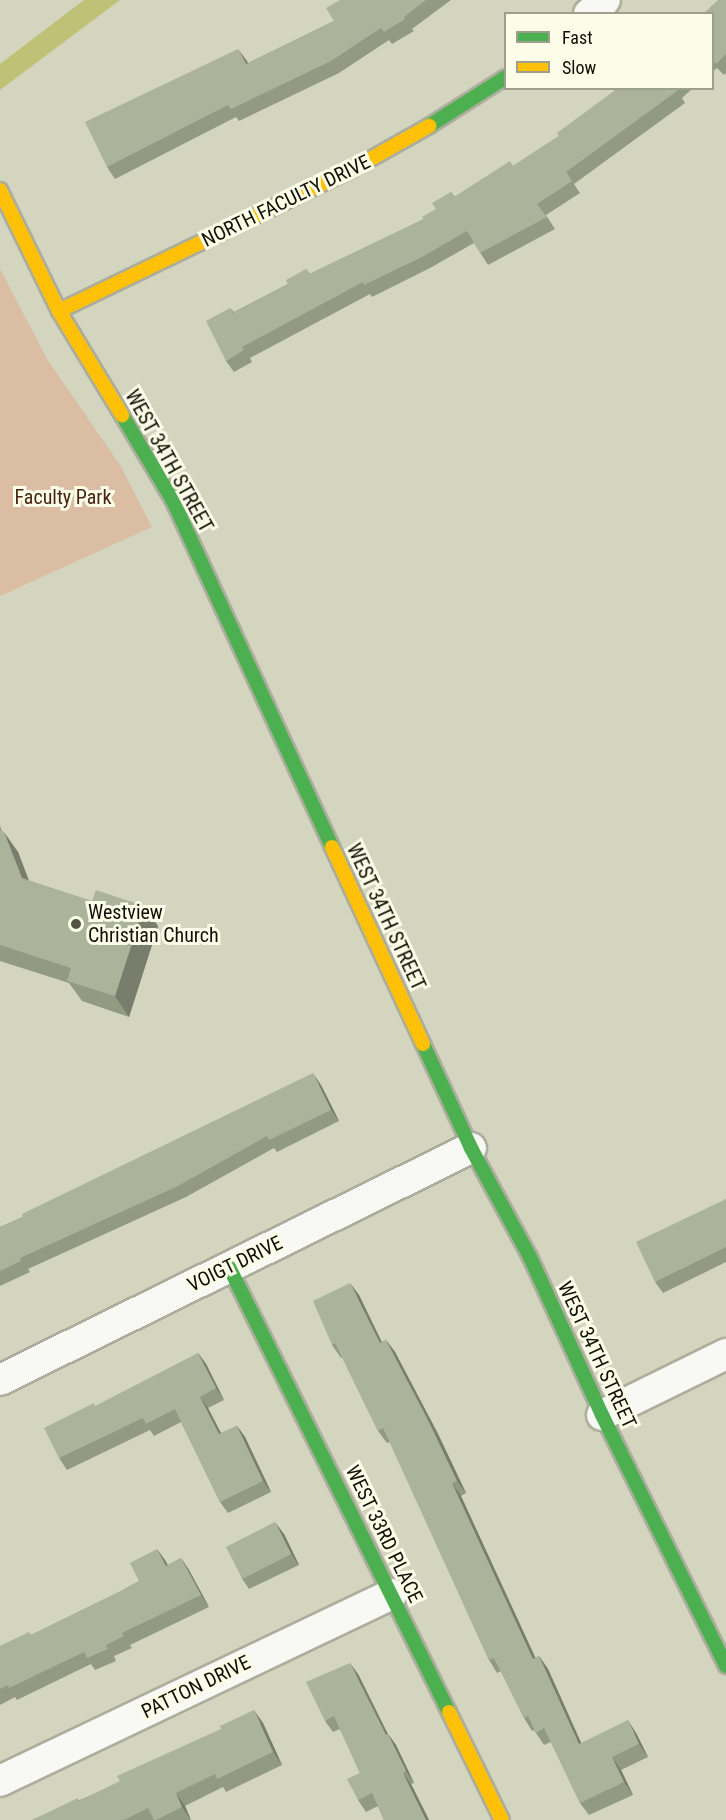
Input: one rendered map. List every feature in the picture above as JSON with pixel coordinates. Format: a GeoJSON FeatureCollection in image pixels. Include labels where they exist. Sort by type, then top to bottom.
{"type":"FeatureCollection","features":[{"type":"Feature","properties":{"kind":"street"},"geometry":{"type":"LineString","coordinates":[[591,12],[605,0]]}},
{"type":"Feature","properties":{"kind":"street","name":"NORTH FACULTY DRIVE"},"geometry":{"type":"LineString","coordinates":[[59,311],[351,170],[442,118],[504,77]]}},
{"type":"Feature","properties":{"kind":"street","name":"WEST 34TH STREET"},"geometry":{"type":"LineString","coordinates":[[0,190],[59,311],[173,501],[471,1148],[530,1257],[602,1414],[726,1666]]}},
{"type":"Feature","properties":{"kind":"street","name":"VOIGT DRIVE"},"geometry":{"type":"LineString","coordinates":[[0,1380],[471,1148]]}},
{"type":"Feature","properties":{"kind":"street","name":"WEST 33RD PLACE"},"geometry":{"type":"LineString","coordinates":[[229,1267],[502,1820]]}},
{"type":"Feature","properties":{"kind":"street"},"geometry":{"type":"LineString","coordinates":[[602,1414],[726,1354]]}},
{"type":"Feature","properties":{"kind":"street","name":"PATTON DRIVE"},"geometry":{"type":"LineString","coordinates":[[0,1781],[392,1594]]}},
{"type":"Feature","properties":{"kind":"green space","name":"Faculty Park"},"geometry":{"type":"Polygon","coordinates":[[[0,269],[47,359],[120,465],[152,527],[0,596],[0,269]]]}},
{"type":"Feature","properties":{"kind":"shaded area"},"geometry":{"type":"Polygon","coordinates":[[[84,0],[120,0],[0,90],[0,64],[84,0]]]}},
{"type":"Feature","properties":{"kind":"building"},"geometry":{"type":"Polygon","coordinates":[[[340,0],[426,0],[404,17],[405,19],[384,32],[381,28],[331,61],[231,109],[228,105],[107,167],[85,122],[238,49],[246,64],[334,21],[326,8],[340,0]]]}},
{"type":"Feature","properties":{"kind":"building"},"geometry":{"type":"Polygon","coordinates":[[[718,0],[726,0],[726,54],[716,64],[714,62],[714,12],[705,12],[718,0]]]}},
{"type":"Feature","properties":{"kind":"building"},"geometry":{"type":"Polygon","coordinates":[[[615,90],[677,91],[566,172],[572,181],[537,204],[547,217],[480,253],[467,231],[422,257],[364,285],[363,282],[242,347],[244,350],[226,361],[206,321],[230,308],[233,313],[288,284],[286,280],[306,269],[309,274],[424,219],[422,217],[436,209],[432,203],[451,192],[454,197],[510,161],[513,166],[559,136],[557,133],[615,90]]]}},
{"type":"Feature","properties":{"kind":"building","name":"Westview Christian Church"},"geometry":{"type":"Polygon","coordinates":[[[0,830],[4,832],[22,878],[92,901],[96,890],[144,906],[115,996],[67,981],[71,968],[0,945],[0,830]]]}},
{"type":"Feature","properties":{"kind":"building"},"geometry":{"type":"Polygon","coordinates":[[[313,1073],[331,1110],[269,1140],[267,1136],[178,1186],[20,1258],[21,1261],[0,1271],[0,1227],[23,1217],[22,1214],[313,1073]]]}},
{"type":"Feature","properties":{"kind":"building"},"geometry":{"type":"Polygon","coordinates":[[[726,1199],[726,1247],[655,1282],[636,1242],[726,1199]]]}},
{"type":"Feature","properties":{"kind":"building"},"geometry":{"type":"Polygon","coordinates":[[[350,1283],[380,1343],[386,1340],[429,1422],[457,1481],[452,1483],[533,1659],[539,1656],[579,1744],[628,1720],[639,1744],[612,1757],[624,1782],[580,1803],[544,1728],[536,1733],[528,1716],[524,1718],[494,1658],[489,1660],[383,1428],[378,1431],[335,1343],[332,1345],[313,1301],[350,1283]]]}},
{"type":"Feature","properties":{"kind":"building"},"geometry":{"type":"Polygon","coordinates":[[[198,1353],[216,1388],[200,1397],[219,1434],[237,1426],[263,1481],[220,1502],[175,1409],[146,1424],[143,1418],[59,1458],[44,1428],[94,1403],[95,1406],[198,1353]]]}},
{"type":"Feature","properties":{"kind":"building"},"geometry":{"type":"Polygon","coordinates":[[[275,1522],[291,1554],[242,1579],[226,1547],[275,1522]]]}},
{"type":"Feature","properties":{"kind":"building"},"geometry":{"type":"Polygon","coordinates":[[[157,1549],[166,1566],[181,1558],[201,1595],[122,1633],[124,1636],[106,1645],[108,1649],[87,1658],[84,1652],[9,1688],[8,1685],[0,1689],[0,1646],[29,1632],[31,1635],[139,1581],[130,1563],[157,1549]]]}},
{"type":"Feature","properties":{"kind":"building"},"geometry":{"type":"Polygon","coordinates":[[[350,1663],[406,1771],[403,1773],[426,1820],[384,1820],[372,1793],[358,1800],[347,1779],[360,1773],[334,1716],[325,1721],[306,1682],[350,1663]]]}},
{"type":"Feature","properties":{"kind":"building"},"geometry":{"type":"Polygon","coordinates":[[[254,1710],[273,1752],[217,1779],[215,1774],[176,1793],[182,1807],[156,1820],[148,1808],[124,1820],[32,1820],[120,1781],[117,1776],[221,1729],[220,1726],[254,1710]]]}},
{"type":"Feature","properties":{"kind":"traffic: fast"},"geometry":{"type":"LineString","coordinates":[[429,126],[504,78]]}},
{"type":"Feature","properties":{"kind":"traffic: fast"},"geometry":{"type":"LineString","coordinates":[[122,415],[173,501],[332,847]]}},
{"type":"Feature","properties":{"kind":"traffic: fast"},"geometry":{"type":"LineString","coordinates":[[423,1044],[471,1148],[530,1257],[602,1415],[726,1666]]}},
{"type":"Feature","properties":{"kind":"traffic: fast"},"geometry":{"type":"LineString","coordinates":[[229,1267],[449,1712]]}},
{"type":"Feature","properties":{"kind":"traffic: slow"},"geometry":{"type":"LineString","coordinates":[[59,311],[351,170],[429,126]]}},
{"type":"Feature","properties":{"kind":"traffic: slow"},"geometry":{"type":"LineString","coordinates":[[0,190],[59,311],[122,415]]}},
{"type":"Feature","properties":{"kind":"traffic: slow"},"geometry":{"type":"LineString","coordinates":[[332,847],[423,1044]]}},
{"type":"Feature","properties":{"kind":"traffic: slow"},"geometry":{"type":"LineString","coordinates":[[449,1712],[502,1820]]}},
{"type":"Feature","properties":{"kind":"place","name":"Westview Christian Church"},"geometry":{"type":"Point","coordinates":[76,924]}}]}
